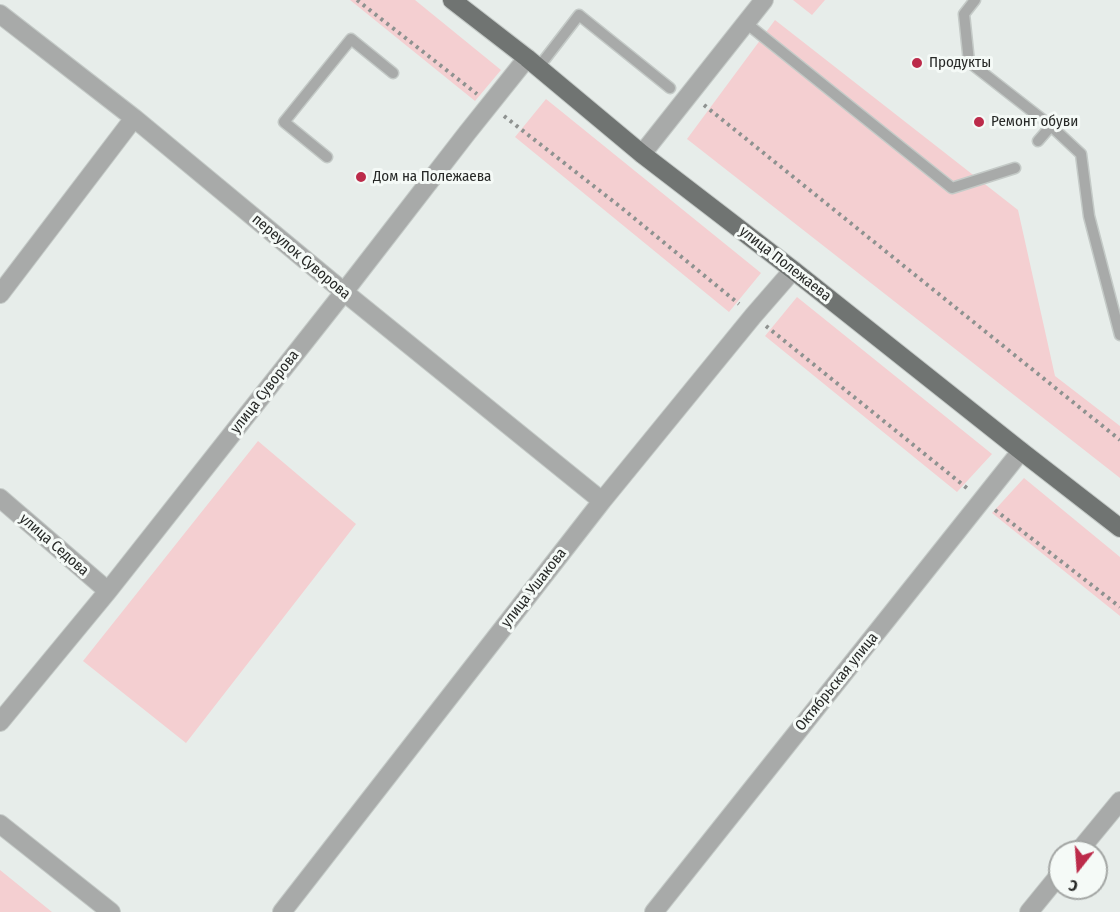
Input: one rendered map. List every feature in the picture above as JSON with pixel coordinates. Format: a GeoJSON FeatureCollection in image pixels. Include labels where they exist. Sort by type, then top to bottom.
{"type":"FeatureCollection","features":[{"type":"Feature","properties":{"kind":"main road","name":"улица Полежаева"},"geometry":{"type":"LineString","coordinates":[[452,0],[642,154],[1120,528]]}},
{"type":"Feature","properties":{"kind":"street"},"geometry":{"type":"LineString","coordinates":[[642,154],[765,0]]}},
{"type":"Feature","properties":{"kind":"street","name":"переулок Суворова"},"geometry":{"type":"LineString","coordinates":[[0,14],[135,118],[344,292],[602,501]]}},
{"type":"Feature","properties":{"kind":"street","name":"улица Суворова"},"geometry":{"type":"LineString","coordinates":[[0,722],[108,591],[490,105],[532,63]]}},
{"type":"Feature","properties":{"kind":"street"},"geometry":{"type":"LineString","coordinates":[[0,294],[135,118]]}},
{"type":"Feature","properties":{"kind":"street","name":"улица Ушакова"},"geometry":{"type":"LineString","coordinates":[[282,912],[602,501],[793,270]]}},
{"type":"Feature","properties":{"kind":"street","name":"Октябрьская улица"},"geometry":{"type":"LineString","coordinates":[[654,912],[1021,451]]}},
{"type":"Feature","properties":{"kind":"street","name":"улица Седова"},"geometry":{"type":"LineString","coordinates":[[0,498],[108,591]]}},
{"type":"Feature","properties":{"kind":"street"},"geometry":{"type":"LineString","coordinates":[[1088,840],[1120,801]]}},
{"type":"Feature","properties":{"kind":"street"},"geometry":{"type":"LineString","coordinates":[[0,824],[111,912]]}},
{"type":"Feature","properties":{"kind":"street"},"geometry":{"type":"LineString","coordinates":[[1029,912],[1048,889]]}},
{"type":"Feature","properties":{"kind":"lane"},"geometry":{"type":"LineString","coordinates":[[975,0],[964,14],[969,62],[1051,126],[1081,154],[1089,216],[1120,335]]}},
{"type":"Feature","properties":{"kind":"lane"},"geometry":{"type":"LineString","coordinates":[[532,63],[579,15],[670,88]]}},
{"type":"Feature","properties":{"kind":"lane"},"geometry":{"type":"LineString","coordinates":[[746,23],[952,188],[1015,168]]}},
{"type":"Feature","properties":{"kind":"lane"},"geometry":{"type":"LineString","coordinates":[[327,157],[284,122],[291,112],[351,39],[393,73]]}},
{"type":"Feature","properties":{"kind":"lane"},"geometry":{"type":"LineString","coordinates":[[1038,141],[1051,126]]}},
{"type":"Feature","properties":{"kind":"path"},"geometry":{"type":"LineString","coordinates":[[357,0],[618,205],[982,501],[1120,607]]}},
{"type":"Feature","properties":{"kind":"path"},"geometry":{"type":"LineString","coordinates":[[729,124],[1120,440]]}},
{"type":"Feature","properties":{"kind":"shaded area"},"geometry":{"type":"Polygon","coordinates":[[[350,0],[415,0],[501,70],[475,101],[350,0]]]}},
{"type":"Feature","properties":{"kind":"shaded area"},"geometry":{"type":"Polygon","coordinates":[[[793,0],[825,0],[812,15],[793,0]]]}},
{"type":"Feature","properties":{"kind":"shaded area"},"geometry":{"type":"Polygon","coordinates":[[[775,20],[1018,210],[1055,376],[1120,426],[1120,478],[687,139],[775,20]]]}},
{"type":"Feature","properties":{"kind":"shaded area"},"geometry":{"type":"Polygon","coordinates":[[[546,99],[761,273],[729,312],[515,137],[546,99]]]}},
{"type":"Feature","properties":{"kind":"shaded area"},"geometry":{"type":"Polygon","coordinates":[[[797,297],[992,454],[957,492],[765,336],[797,297]]]}},
{"type":"Feature","properties":{"kind":"shaded area"},"geometry":{"type":"Polygon","coordinates":[[[258,441],[356,524],[186,743],[83,661],[258,441]]]}},
{"type":"Feature","properties":{"kind":"shaded area"},"geometry":{"type":"Polygon","coordinates":[[[1024,478],[1120,557],[1120,616],[992,513],[1024,478]]]}},
{"type":"Feature","properties":{"kind":"shaded area"},"geometry":{"type":"Polygon","coordinates":[[[0,870],[52,912],[0,912],[0,870]]]}},
{"type":"Feature","properties":{"kind":"place","name":"Продукты"},"geometry":{"type":"Point","coordinates":[917,63]}},
{"type":"Feature","properties":{"kind":"place","name":"Ремонт обуви"},"geometry":{"type":"Point","coordinates":[979,122]}},
{"type":"Feature","properties":{"kind":"place","name":"Дом на Полежаева"},"geometry":{"type":"Point","coordinates":[361,177]}}]}
